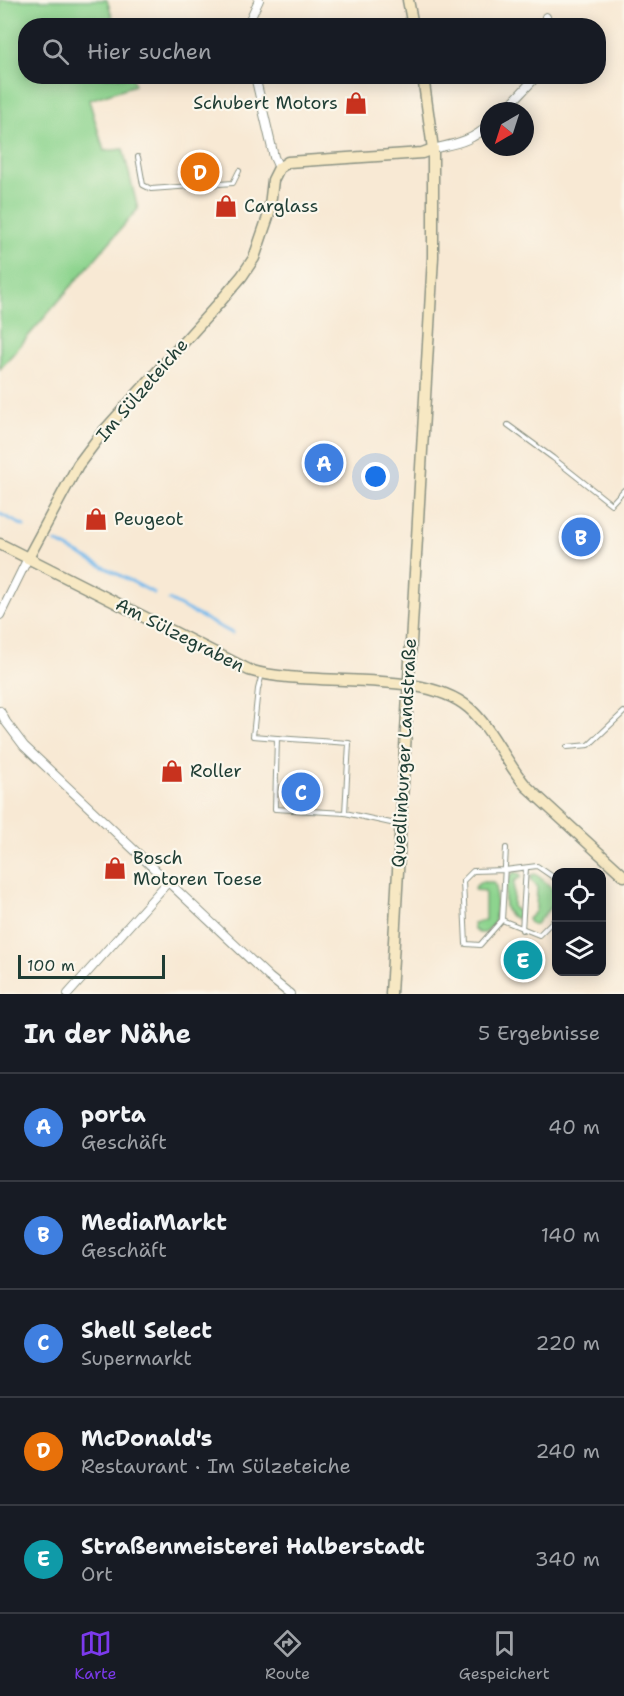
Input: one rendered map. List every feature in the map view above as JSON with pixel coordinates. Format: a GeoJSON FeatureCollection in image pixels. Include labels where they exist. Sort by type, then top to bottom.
{"type":"FeatureCollection","features":[{"type":"Feature","properties":{"kind":"street"},"geometry":{"type":"LineString","coordinates":[[251,18],[260,0]]}},
{"type":"Feature","properties":{"kind":"street"},"geometry":{"type":"LineString","coordinates":[[408,0],[411,18]]}},
{"type":"Feature","properties":{"kind":"street"},"geometry":{"type":"LineString","coordinates":[[257,84],[274,158],[279,168],[288,162],[422,153],[462,143],[480,132]]}},
{"type":"Feature","properties":{"kind":"street"},"geometry":{"type":"LineString","coordinates":[[424,84],[433,149]]}},
{"type":"Feature","properties":{"kind":"street"},"geometry":{"type":"LineString","coordinates":[[512,102],[529,84]]}},
{"type":"Feature","properties":{"kind":"street","name":"Quedlinburger Landstraße"},"geometry":{"type":"LineString","coordinates":[[391,994],[433,257],[433,149]]}},
{"type":"Feature","properties":{"kind":"street","name":"Im Sülzeteiche"},"geometry":{"type":"LineString","coordinates":[[0,615],[78,465],[102,433],[242,276],[254,258],[269,214],[273,180],[279,168]]}},
{"type":"Feature","properties":{"kind":"street","name":"Am Sülzegraben"},"geometry":{"type":"LineString","coordinates":[[0,544],[234,664],[262,673],[408,685],[447,694],[471,709],[526,786],[624,876]]}},
{"type":"Feature","properties":{"kind":"street"},"geometry":{"type":"LineString","coordinates":[[0,711],[24,746],[290,994]]}},
{"type":"Feature","properties":{"kind":"street"},"geometry":{"type":"LineString","coordinates":[[68,994],[168,882]]}},
{"type":"Feature","properties":{"kind":"lane"},"geometry":{"type":"LineString","coordinates":[[138,157],[143,185],[151,189],[233,183],[239,171]]}},
{"type":"Feature","properties":{"kind":"lane"},"geometry":{"type":"LineString","coordinates":[[508,425],[554,458],[611,504],[624,490]]}},
{"type":"Feature","properties":{"kind":"lane"},"geometry":{"type":"LineString","coordinates":[[262,673],[253,736],[349,743],[345,813]]}},
{"type":"Feature","properties":{"kind":"lane"},"geometry":{"type":"LineString","coordinates":[[567,747],[589,745],[624,712]]}},
{"type":"Feature","properties":{"kind":"lane"},"geometry":{"type":"LineString","coordinates":[[277,738],[275,809],[345,813],[400,825]]}},
{"type":"Feature","properties":{"kind":"lane"},"geometry":{"type":"LineString","coordinates":[[506,848],[505,870],[502,921],[480,945],[466,944],[464,881],[473,871],[505,870],[537,866],[552,876]]}},
{"type":"Feature","properties":{"kind":"lane"},"geometry":{"type":"LineString","coordinates":[[522,930],[526,867]]}},
{"type":"Feature","properties":{"kind":"lane"},"geometry":{"type":"LineString","coordinates":[[502,921],[539,935],[552,922]]}},
{"type":"Feature","properties":{"kind":"green space"},"geometry":{"type":"Polygon","coordinates":[[[0,0],[107,0],[113,18],[18,18],[18,84],[135,84],[89,100],[104,151],[123,149],[138,209],[0,369],[0,0]]]}},
{"type":"Feature","properties":{"kind":"green space"},"geometry":{"type":"Polygon","coordinates":[[[514,872],[520,874],[521,877],[514,881],[513,907],[519,913],[517,919],[509,914],[505,904],[507,886],[514,872]]]}},
{"type":"Feature","properties":{"kind":"green space"},"geometry":{"type":"Polygon","coordinates":[[[535,874],[552,888],[552,905],[535,925],[528,919],[536,911],[537,886],[531,881],[531,875],[535,874]]]}},
{"type":"Feature","properties":{"kind":"green space"},"geometry":{"type":"Polygon","coordinates":[[[481,882],[492,882],[496,886],[495,922],[485,933],[474,930],[473,923],[485,920],[485,891],[475,890],[481,882]]]}},
{"type":"Feature","properties":{"kind":"waterway"},"geometry":{"type":"LineString","coordinates":[[0,514],[24,526]]}},
{"type":"Feature","properties":{"kind":"waterway"},"geometry":{"type":"LineString","coordinates":[[56,542],[154,593]]}},
{"type":"Feature","properties":{"kind":"waterway"},"geometry":{"type":"LineString","coordinates":[[169,600],[232,633]]}},
{"type":"Feature","properties":{"kind":"place","name":"Schubert Motors"},"geometry":{"type":"Point","coordinates":[356,103]}},
{"type":"Feature","properties":{"kind":"place","name":"McDonald's"},"geometry":{"type":"Point","coordinates":[200,172]}},
{"type":"Feature","properties":{"kind":"place","name":"Carglass"},"geometry":{"type":"Point","coordinates":[226,206]}},
{"type":"Feature","properties":{"kind":"place","name":"porta"},"geometry":{"type":"Point","coordinates":[324,463]}},
{"type":"Feature","properties":{"kind":"place","name":"Peugeot"},"geometry":{"type":"Point","coordinates":[96,519]}},
{"type":"Feature","properties":{"kind":"place","name":"MediaMarkt"},"geometry":{"type":"Point","coordinates":[581,537]}},
{"type":"Feature","properties":{"kind":"place","name":"Roller"},"geometry":{"type":"Point","coordinates":[172,771]}},
{"type":"Feature","properties":{"kind":"place","name":"Shell Select"},"geometry":{"type":"Point","coordinates":[301,792]}},
{"type":"Feature","properties":{"kind":"place","name":"Bosch Motoren Toese"},"geometry":{"type":"Point","coordinates":[115,868]}},
{"type":"Feature","properties":{"kind":"place","name":"Straßenmeisterei Halberstadt"},"geometry":{"type":"Point","coordinates":[523,960]}}]}
